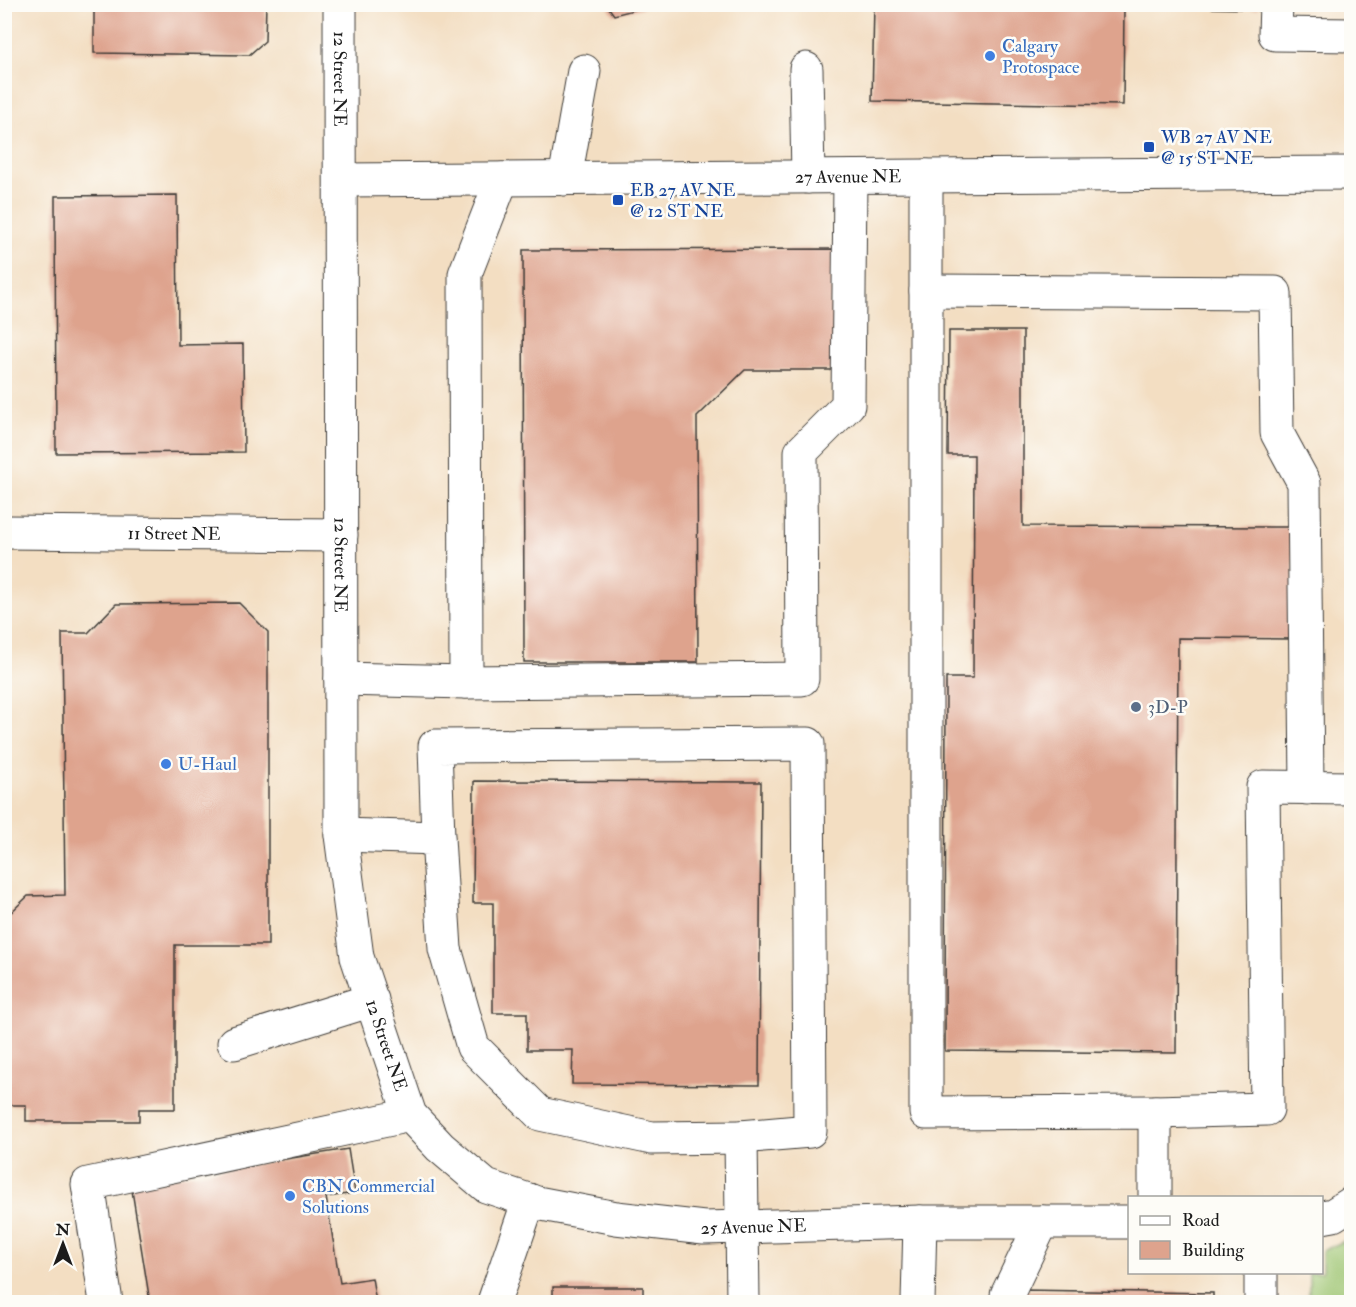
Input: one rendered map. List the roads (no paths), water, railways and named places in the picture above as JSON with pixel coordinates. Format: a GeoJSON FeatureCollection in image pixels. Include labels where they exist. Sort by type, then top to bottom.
{"type":"FeatureCollection","features":[{"type":"Feature","properties":{"kind":"street","name":"12 Street NE"},"geometry":{"type":"LineString","coordinates":[[340,4],[341,836],[357,957],[410,1115]]}},
{"type":"Feature","properties":{"kind":"street"},"geometry":{"type":"LineString","coordinates":[[1276,4],[1275,34],[1352,35]]}},
{"type":"Feature","properties":{"kind":"street"},"geometry":{"type":"LineString","coordinates":[[806,69],[808,177]]}},
{"type":"Feature","properties":{"kind":"street"},"geometry":{"type":"LineString","coordinates":[[565,179],[584,71]]}},
{"type":"Feature","properties":{"kind":"street","name":"27 Avenue NE"},"geometry":{"type":"LineString","coordinates":[[342,180],[1352,173]]}},
{"type":"Feature","properties":{"kind":"street"},"geometry":{"type":"LineString","coordinates":[[926,176],[926,1113],[1267,1109],[1263,787],[1352,788]]}},
{"type":"Feature","properties":{"kind":"street"},"geometry":{"type":"LineString","coordinates":[[341,679],[466,682],[802,679],[801,452],[848,405],[850,177]]}},
{"type":"Feature","properties":{"kind":"street"},"geometry":{"type":"LineString","coordinates":[[466,682],[465,274],[502,179]]}},
{"type":"Feature","properties":{"kind":"street"},"geometry":{"type":"LineString","coordinates":[[926,291],[1275,293],[1277,433],[1304,483],[1307,788]]}},
{"type":"Feature","properties":{"kind":"street","name":"11 Street NE"},"geometry":{"type":"LineString","coordinates":[[4,532],[341,535]]}},
{"type":"Feature","properties":{"kind":"street"},"geometry":{"type":"LineString","coordinates":[[808,744],[810,1131],[741,1137],[652,1138],[540,1114],[473,1047],[445,949],[438,838],[435,746],[808,744]]}},
{"type":"Feature","properties":{"kind":"street"},"geometry":{"type":"LineString","coordinates":[[341,836],[438,838]]}},
{"type":"Feature","properties":{"kind":"street"},"geometry":{"type":"LineString","coordinates":[[234,1043],[372,1000]]}},
{"type":"Feature","properties":{"kind":"street"},"geometry":{"type":"LineString","coordinates":[[1155,1112],[1155,1196]]}},
{"type":"Feature","properties":{"kind":"street"},"geometry":{"type":"LineString","coordinates":[[106,1302],[88,1184],[410,1115]]}},
{"type":"Feature","properties":{"kind":"street","name":"25 Avenue NE"},"geometry":{"type":"LineString","coordinates":[[410,1115],[440,1147],[486,1186],[529,1200],[616,1218],[704,1228],[920,1222],[1128,1222]]}},
{"type":"Feature","properties":{"kind":"street"},"geometry":{"type":"LineString","coordinates":[[741,1137],[743,1302]]}},
{"type":"Feature","properties":{"kind":"street"},"geometry":{"type":"LineString","coordinates":[[494,1302],[529,1200]]}},
{"type":"Feature","properties":{"kind":"street"},"geometry":{"type":"LineString","coordinates":[[1323,1217],[1333,1215],[1352,1203]]}},
{"type":"Feature","properties":{"kind":"street"},"geometry":{"type":"LineString","coordinates":[[918,1302],[920,1222]]}},
{"type":"Feature","properties":{"kind":"street"},"geometry":{"type":"LineString","coordinates":[[1007,1302],[1007,1295],[1042,1222]]}},
{"type":"Feature","properties":{"kind":"street"},"geometry":{"type":"LineString","coordinates":[[1261,1274],[1261,1302]]}},
{"type":"Feature","properties":{"kind":"place","name":"Calgary Protospace"},"geometry":{"type":"Point","coordinates":[990,56]}},
{"type":"Feature","properties":{"kind":"place","name":"WB 27 AV NE @ 15 ST NE"},"geometry":{"type":"Point","coordinates":[1149,147]}},
{"type":"Feature","properties":{"kind":"place","name":"EB 27 AV NE @ 12 ST NE"},"geometry":{"type":"Point","coordinates":[618,200]}},
{"type":"Feature","properties":{"kind":"place","name":"3D-P"},"geometry":{"type":"Point","coordinates":[1136,707]}},
{"type":"Feature","properties":{"kind":"place","name":"U-Haul"},"geometry":{"type":"Point","coordinates":[166,764]}},
{"type":"Feature","properties":{"kind":"place","name":"CBN Commercial Solutions"},"geometry":{"type":"Point","coordinates":[290,1196]}}]}
